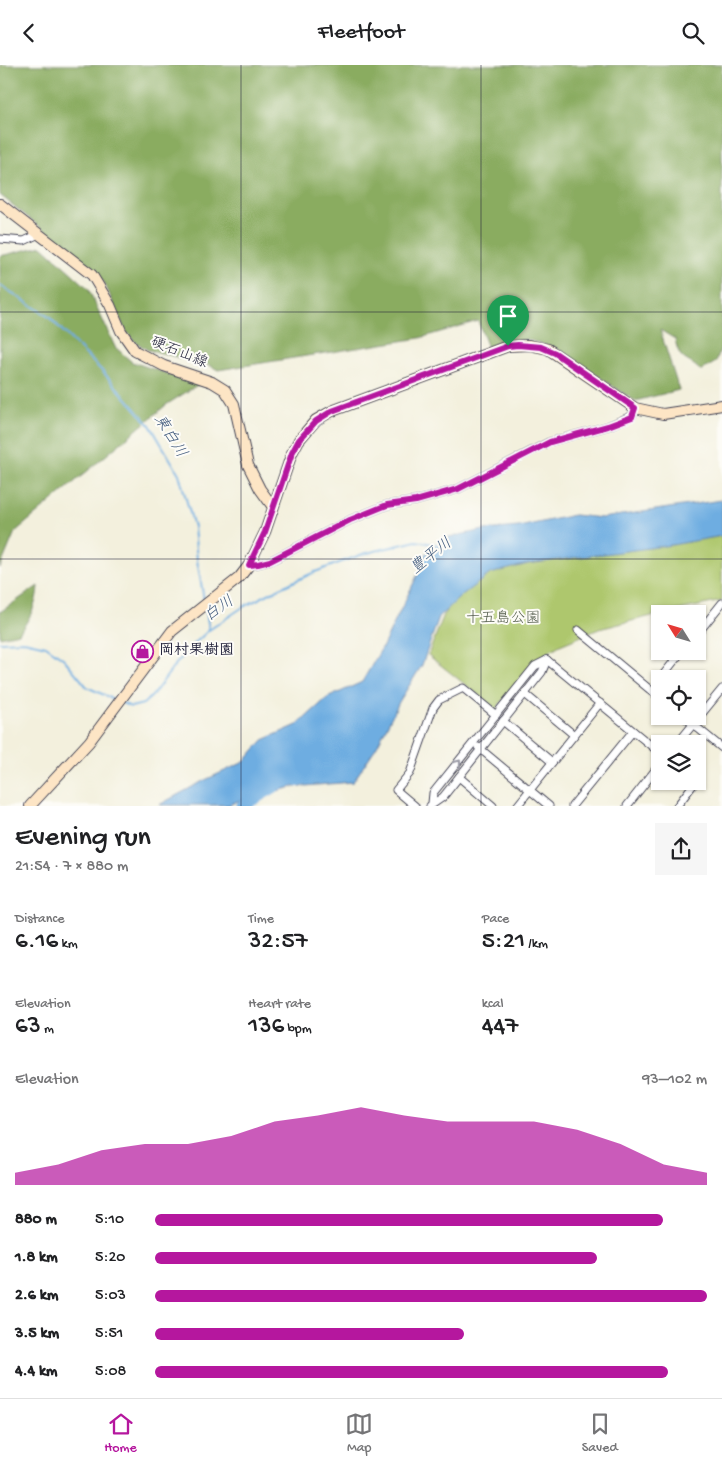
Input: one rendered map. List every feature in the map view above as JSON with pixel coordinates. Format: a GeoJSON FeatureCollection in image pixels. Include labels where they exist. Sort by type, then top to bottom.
{"type":"FeatureCollection","features":[{"type":"Feature","properties":{"kind":"street","name":"硬石山線"},"geometry":{"type":"LineString","coordinates":[[0,204],[92,275],[110,305],[120,331],[135,351],[164,366],[212,382],[225,390],[234,404],[248,465],[260,489],[273,507]]}},
{"type":"Feature","properties":{"kind":"street"},"geometry":{"type":"LineString","coordinates":[[0,239],[24,241],[39,234]]}},
{"type":"Feature","properties":{"kind":"street"},"geometry":{"type":"LineString","coordinates":[[30,805],[89,742],[172,631],[239,578],[249,565],[265,532],[292,453],[305,432],[316,421],[332,411],[508,346],[529,345],[548,349],[635,408],[663,414],[722,405]]}},
{"type":"Feature","properties":{"kind":"street"},"geometry":{"type":"LineString","coordinates":[[249,565],[270,561],[350,520],[387,505],[416,501],[458,489],[550,442],[608,426],[632,417],[635,408]]}},
{"type":"Feature","properties":{"kind":"street"},"geometry":{"type":"LineString","coordinates":[[706,623],[722,603]]}},
{"type":"Feature","properties":{"kind":"street"},"geometry":{"type":"LineString","coordinates":[[578,630],[651,690]]}},
{"type":"Feature","properties":{"kind":"street"},"geometry":{"type":"LineString","coordinates":[[433,805],[443,797],[525,694],[542,672],[547,660]]}},
{"type":"Feature","properties":{"kind":"street"},"geometry":{"type":"LineString","coordinates":[[547,660],[651,746]]}},
{"type":"Feature","properties":{"kind":"street"},"geometry":{"type":"LineString","coordinates":[[433,805],[433,793],[535,666],[547,660]]}},
{"type":"Feature","properties":{"kind":"street"},"geometry":{"type":"LineString","coordinates":[[667,670],[675,660]]}},
{"type":"Feature","properties":{"kind":"street"},"geometry":{"type":"LineString","coordinates":[[415,805],[396,791],[410,773],[433,708],[439,700],[463,688],[496,715]]}},
{"type":"Feature","properties":{"kind":"street"},"geometry":{"type":"LineString","coordinates":[[706,708],[722,689]]}},
{"type":"Feature","properties":{"kind":"street"},"geometry":{"type":"LineString","coordinates":[[525,694],[574,735]]}},
{"type":"Feature","properties":{"kind":"street"},"geometry":{"type":"LineString","coordinates":[[517,805],[600,703]]}},
{"type":"Feature","properties":{"kind":"street"},"geometry":{"type":"LineString","coordinates":[[503,721],[552,762]]}},
{"type":"Feature","properties":{"kind":"street"},"geometry":{"type":"LineString","coordinates":[[684,735],[692,725]]}},
{"type":"Feature","properties":{"kind":"street"},"geometry":{"type":"LineString","coordinates":[[694,725],[722,748]]}},
{"type":"Feature","properties":{"kind":"street"},"geometry":{"type":"LineString","coordinates":[[572,805],[633,731]]}},
{"type":"Feature","properties":{"kind":"street"},"geometry":{"type":"LineString","coordinates":[[474,743],[549,805]]}},
{"type":"Feature","properties":{"kind":"street"},"geometry":{"type":"LineString","coordinates":[[627,805],[651,775]]}},
{"type":"Feature","properties":{"kind":"street"},"geometry":{"type":"LineString","coordinates":[[459,777],[493,805]]}},
{"type":"Feature","properties":{"kind":"street"},"geometry":{"type":"LineString","coordinates":[[677,805],[689,790]]}},
{"type":"Feature","properties":{"kind":"green space"},"geometry":{"type":"Polygon","coordinates":[[[0,65],[722,65],[722,344],[716,362],[701,371],[681,356],[675,339],[660,330],[679,390],[635,401],[558,349],[526,339],[488,348],[478,321],[420,338],[218,370],[209,365],[148,350],[134,341],[125,330],[105,284],[91,267],[0,195],[0,65]]]}},
{"type":"Feature","properties":{"kind":"green space"},"geometry":{"type":"Polygon","coordinates":[[[42,246],[88,288],[115,347],[132,362],[199,384],[166,405],[15,532],[0,568],[0,256],[42,246]]]}},
{"type":"Feature","properties":{"kind":"green space","name":"十五島公園"},"geometry":{"type":"Polygon","coordinates":[[[722,531],[722,601],[703,605],[651,605],[651,616],[599,629],[560,645],[535,660],[496,709],[428,655],[445,612],[464,582],[488,565],[722,531]]]}},
{"type":"Feature","properties":{"kind":"green space"},"geometry":{"type":"Polygon","coordinates":[[[38,586],[32,611],[19,633],[0,637],[0,612],[38,586]]]}},
{"type":"Feature","properties":{"kind":"water"},"geometry":{"type":"Polygon","coordinates":[[[722,500],[722,536],[672,545],[528,564],[490,574],[462,595],[439,617],[422,665],[399,702],[377,746],[353,782],[293,787],[240,800],[229,805],[159,805],[205,780],[244,762],[263,740],[297,725],[327,698],[362,682],[383,646],[418,574],[425,554],[449,537],[484,530],[519,527],[574,515],[602,518],[722,500]]]}},
{"type":"Feature","properties":{"kind":"waterway","name":"東白川"},"geometry":{"type":"LineString","coordinates":[[0,285],[49,317],[104,373],[150,425],[179,474],[194,527],[197,560],[204,600]]}},
{"type":"Feature","properties":{"kind":"waterway","name":"白川"},"geometry":{"type":"LineString","coordinates":[[122,703],[131,707],[143,704],[152,696],[175,665],[209,630],[243,607],[282,587],[363,554],[416,541],[439,545]]}},
{"type":"Feature","properties":{"kind":"waterway","name":"東白川"},"geometry":{"type":"LineString","coordinates":[[206,610],[209,630]]}},
{"type":"Feature","properties":{"kind":"waterway","name":"白川"},"geometry":{"type":"LineString","coordinates":[[0,642],[24,641],[46,646],[64,659],[87,687],[115,700]]}},
{"type":"Feature","properties":{"kind":"waterway","name":"豊平川"},"geometry":{"type":"LineString","coordinates":[[242,806],[274,787]]}},
{"type":"Feature","properties":{"kind":"place","name":"岡村果樹園"},"geometry":{"type":"Point","coordinates":[143,651]}},
{"type":"Feature","properties":{"kind":"route"},"geometry":{"type":"LineString","coordinates":[[529,345],[548,349],[555,353],[635,408],[632,417],[608,426],[550,442],[458,489],[416,501],[387,505],[350,520],[270,561],[249,565],[265,532],[292,453],[305,432],[316,421],[332,411],[508,346],[529,345]]}}]}
